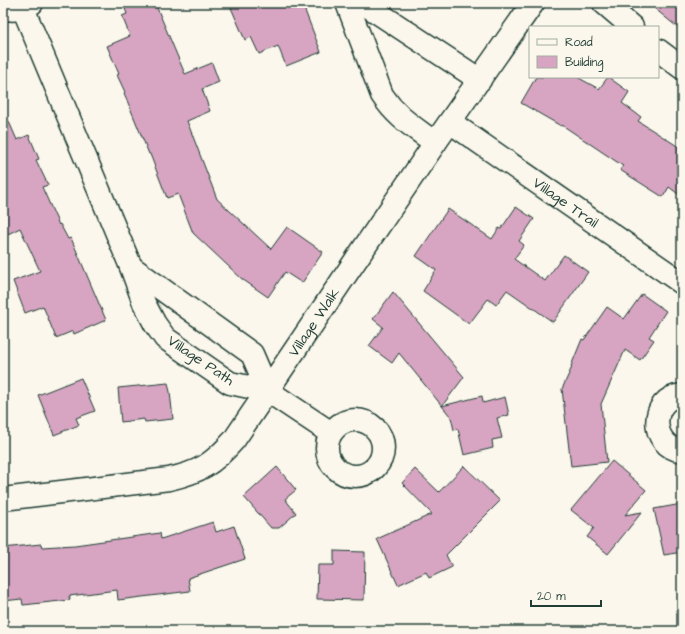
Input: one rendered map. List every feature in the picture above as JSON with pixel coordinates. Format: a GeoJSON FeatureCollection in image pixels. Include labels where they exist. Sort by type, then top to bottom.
{"type":"FeatureCollection","features":[{"type":"Feature","properties":{"kind":"street"},"geometry":{"type":"LineString","coordinates":[[347,3],[382,95],[391,108],[402,118],[436,143]]}},
{"type":"Feature","properties":{"kind":"street"},"geometry":{"type":"LineString","coordinates":[[363,3],[480,80]]}},
{"type":"Feature","properties":{"kind":"street","name":"Village Walk"},"geometry":{"type":"LineString","coordinates":[[3,499],[169,479],[188,474],[206,466],[220,456],[234,440],[268,391],[450,122],[534,3]]}},
{"type":"Feature","properties":{"kind":"street"},"geometry":{"type":"LineString","coordinates":[[604,3],[631,26]]}},
{"type":"Feature","properties":{"kind":"street"},"geometry":{"type":"LineString","coordinates":[[19,6],[131,268]]}},
{"type":"Feature","properties":{"kind":"street"},"geometry":{"type":"LineString","coordinates":[[659,51],[682,68]]}},
{"type":"Feature","properties":{"kind":"street","name":"Village Trail"},"geometry":{"type":"LineString","coordinates":[[450,122],[682,284]]}},
{"type":"Feature","properties":{"kind":"street","name":"Village Path"},"geometry":{"type":"LineString","coordinates":[[131,268],[252,354],[268,391]]}},
{"type":"Feature","properties":{"kind":"street","name":"Village Path"},"geometry":{"type":"LineString","coordinates":[[131,268],[144,303],[155,324],[165,338],[230,383],[268,391]]}},
{"type":"Feature","properties":{"kind":"street"},"geometry":{"type":"LineString","coordinates":[[268,391],[331,433]]}},
{"type":"Feature","properties":{"kind":"street"},"geometry":{"type":"LineString","coordinates":[[682,395],[670,399],[663,405],[658,413],[657,422],[658,432],[662,440],[668,446],[682,451]]}},
{"type":"Feature","properties":{"kind":"building"},"geometry":{"type":"Polygon","coordinates":[[[123,3],[155,3],[185,74],[212,63],[219,82],[202,89],[210,111],[187,121],[217,199],[271,249],[287,227],[323,252],[302,283],[285,272],[268,297],[242,279],[193,233],[178,194],[167,198],[124,93],[125,92],[117,75],[119,74],[107,46],[130,36],[122,16],[127,14],[123,3]]]}},
{"type":"Feature","properties":{"kind":"building"},"geometry":{"type":"Polygon","coordinates":[[[229,3],[302,3],[321,52],[286,66],[278,46],[259,54],[251,37],[245,40],[229,3]]]}},
{"type":"Feature","properties":{"kind":"building"},"geometry":{"type":"Polygon","coordinates":[[[648,3],[682,3],[682,31],[648,3]]]}},
{"type":"Feature","properties":{"kind":"building"},"geometry":{"type":"Polygon","coordinates":[[[535,78],[579,78],[599,89],[607,78],[609,78],[629,92],[622,103],[641,117],[638,121],[682,149],[682,197],[669,187],[663,197],[620,170],[623,166],[562,125],[561,126],[521,103],[535,78]]]}},
{"type":"Feature","properties":{"kind":"building"},"geometry":{"type":"Polygon","coordinates":[[[3,108],[17,140],[29,135],[39,159],[36,160],[48,185],[42,187],[59,225],[60,224],[68,239],[71,238],[106,320],[74,334],[73,331],[56,338],[43,306],[25,313],[13,281],[40,271],[20,228],[8,234],[3,222],[3,108]]]}},
{"type":"Feature","properties":{"kind":"building"},"geometry":{"type":"Polygon","coordinates":[[[516,207],[534,219],[519,241],[524,245],[514,259],[545,281],[564,255],[588,272],[553,322],[507,290],[496,305],[488,299],[469,324],[423,291],[436,270],[416,256],[448,209],[492,239],[516,207]]]}},
{"type":"Feature","properties":{"kind":"building"},"geometry":{"type":"Polygon","coordinates":[[[393,292],[464,377],[442,406],[399,353],[392,363],[369,346],[383,327],[373,319],[393,292]]]}},
{"type":"Feature","properties":{"kind":"building"},"geometry":{"type":"Polygon","coordinates":[[[642,294],[666,311],[649,337],[654,340],[640,360],[625,350],[601,404],[607,462],[571,466],[562,389],[582,339],[584,340],[607,307],[624,319],[642,294]]]}},
{"type":"Feature","properties":{"kind":"building"},"geometry":{"type":"Polygon","coordinates":[[[81,378],[95,411],[76,418],[79,425],[54,435],[38,395],[81,378]]]}},
{"type":"Feature","properties":{"kind":"building"},"geometry":{"type":"Polygon","coordinates":[[[168,383],[173,419],[145,422],[144,419],[121,422],[118,388],[168,383]]]}},
{"type":"Feature","properties":{"kind":"building"},"geometry":{"type":"Polygon","coordinates":[[[482,396],[483,403],[505,397],[509,415],[497,418],[502,438],[492,440],[493,448],[464,455],[458,429],[454,430],[451,417],[442,406],[482,396]]]}},
{"type":"Feature","properties":{"kind":"building"},"geometry":{"type":"Polygon","coordinates":[[[612,461],[646,490],[625,515],[642,512],[608,554],[587,537],[594,528],[571,510],[612,461]]]}},
{"type":"Feature","properties":{"kind":"building"},"geometry":{"type":"Polygon","coordinates":[[[464,466],[500,501],[446,555],[452,567],[429,578],[426,572],[398,585],[377,539],[432,514],[402,483],[415,469],[439,492],[464,466]]]}},
{"type":"Feature","properties":{"kind":"building"},"geometry":{"type":"Polygon","coordinates":[[[277,467],[296,490],[285,499],[296,513],[279,528],[271,528],[244,497],[277,467]]]}},
{"type":"Feature","properties":{"kind":"building"},"geometry":{"type":"Polygon","coordinates":[[[682,504],[682,552],[664,555],[654,509],[682,504]]]}},
{"type":"Feature","properties":{"kind":"building"},"geometry":{"type":"Polygon","coordinates":[[[213,522],[216,532],[234,526],[245,559],[188,578],[190,591],[118,600],[117,590],[69,596],[70,600],[23,605],[22,599],[3,601],[3,548],[41,544],[42,547],[75,545],[160,533],[161,539],[213,522]]]}},
{"type":"Feature","properties":{"kind":"building"},"geometry":{"type":"Polygon","coordinates":[[[334,551],[365,552],[364,600],[317,599],[318,565],[334,565],[334,551]]]}}]}
